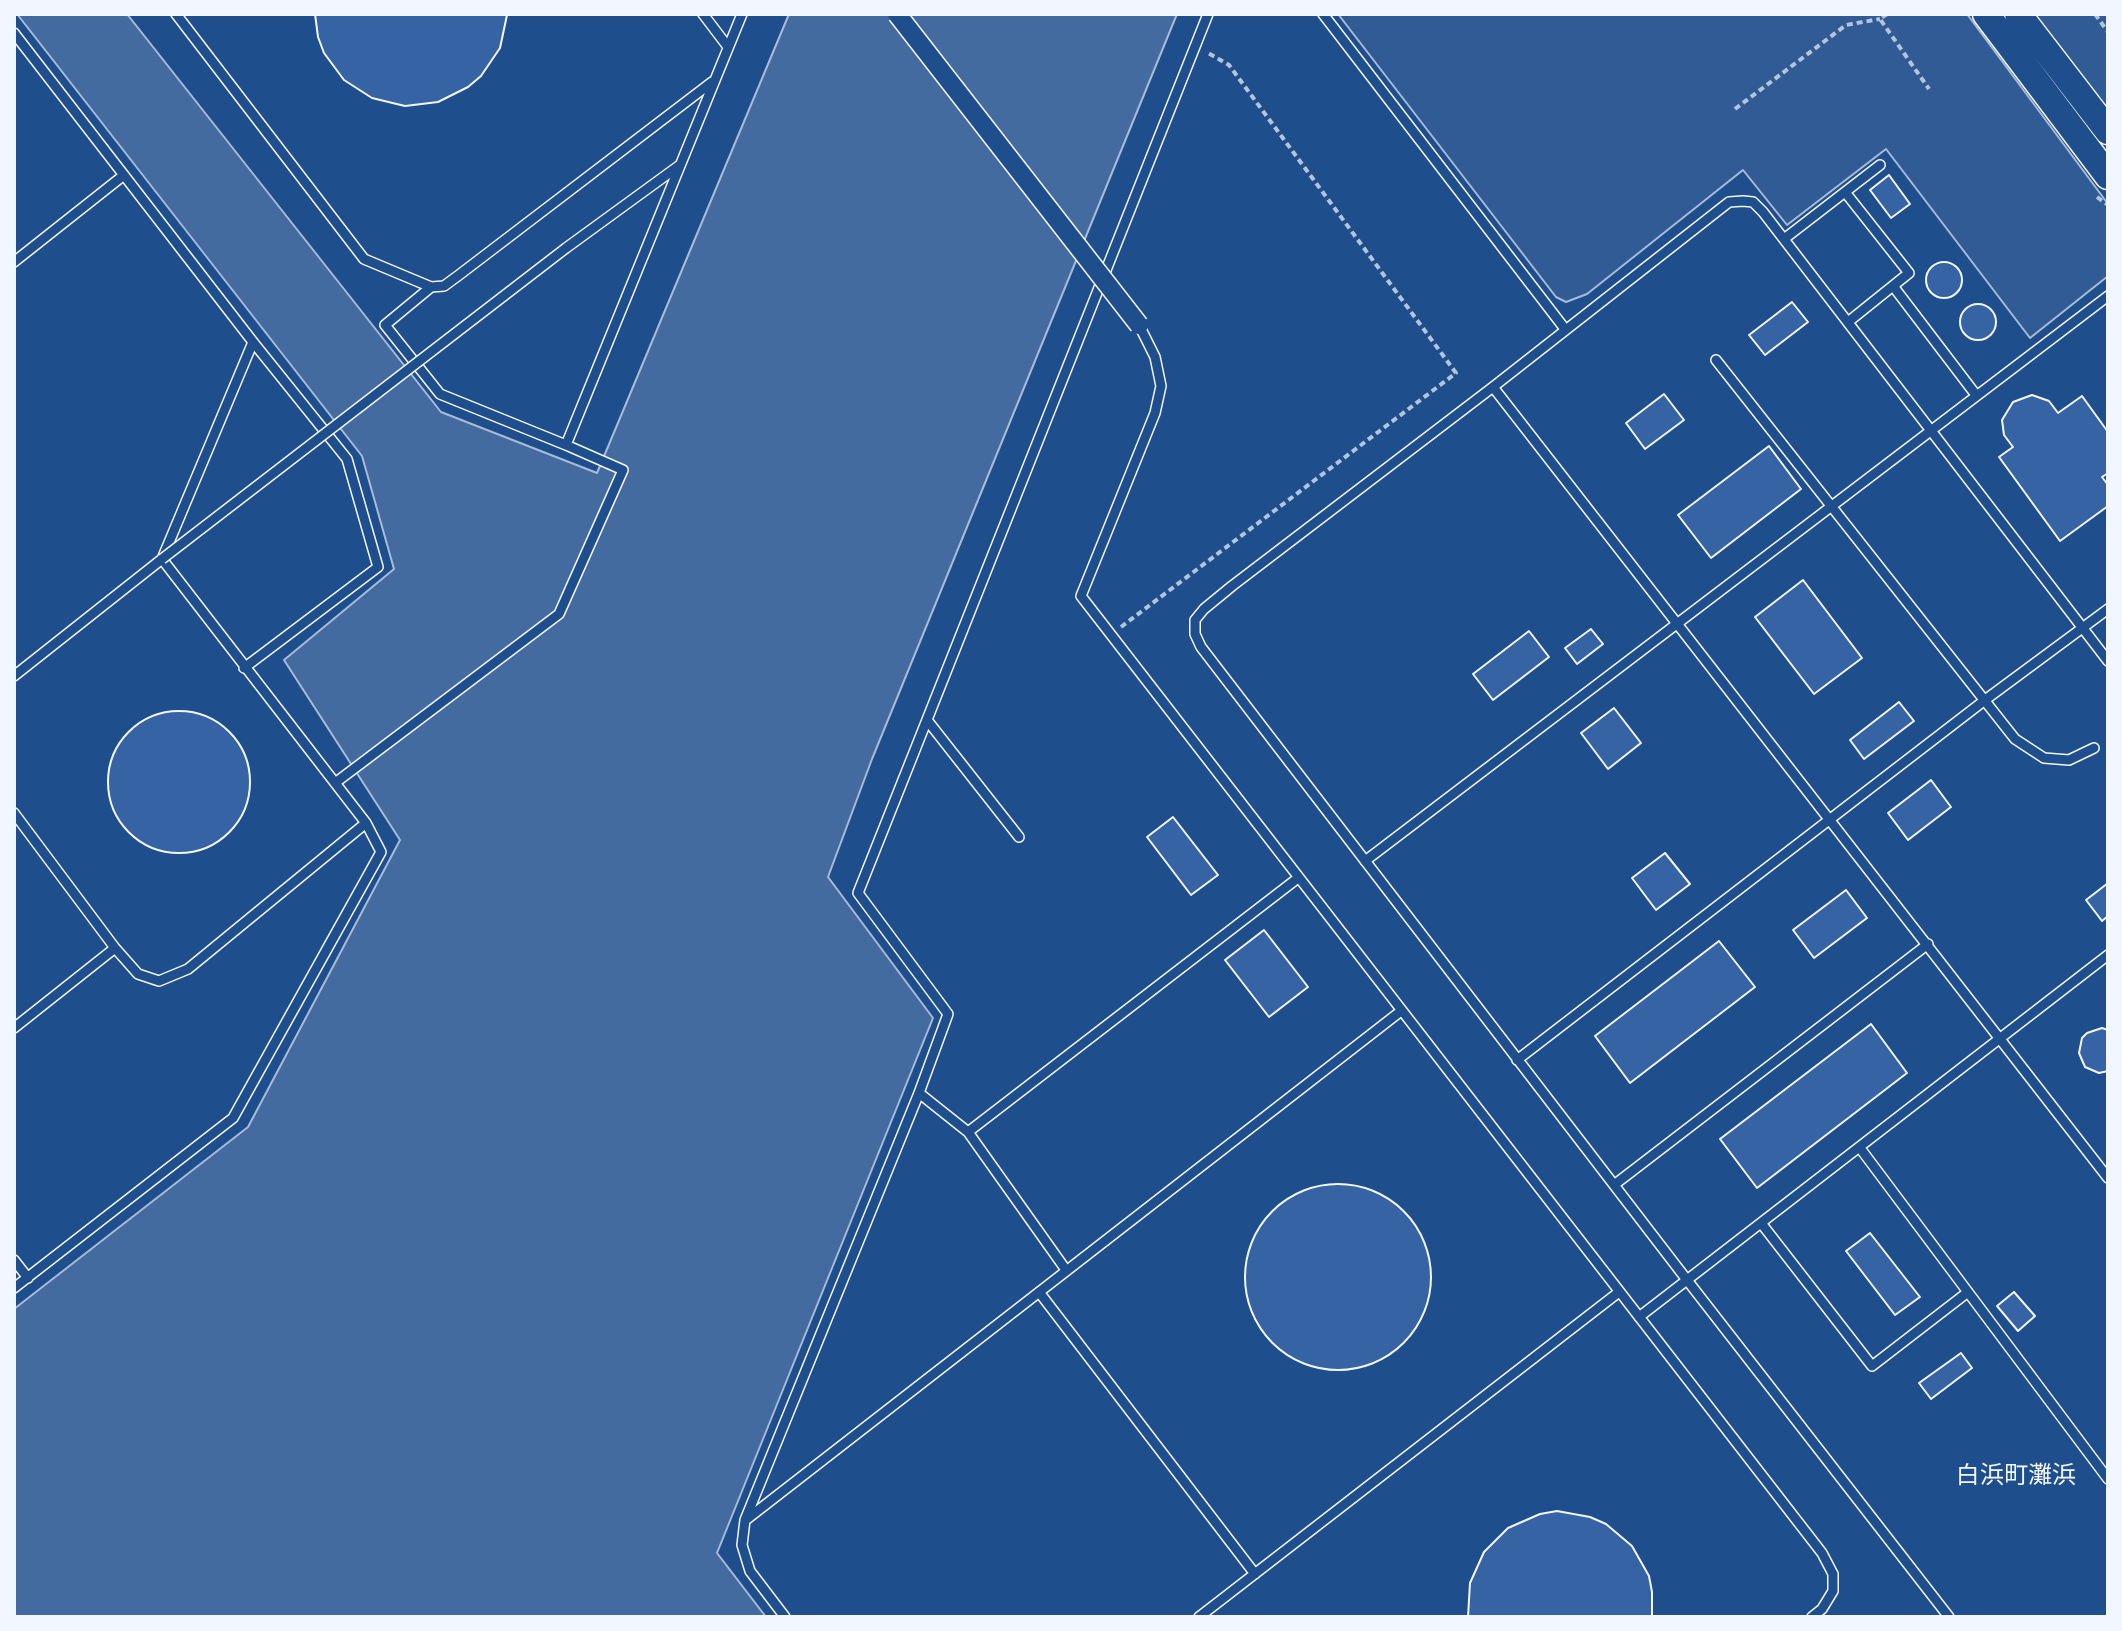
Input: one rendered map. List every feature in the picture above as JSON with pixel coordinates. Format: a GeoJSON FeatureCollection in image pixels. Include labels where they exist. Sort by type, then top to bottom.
{"type":"FeatureCollection","features":[{"type":"Feature","properties":{"kind":"street"},"geometry":{"type":"LineString","coordinates":[[897,14],[1139,325]]}},
{"type":"Feature","properties":{"kind":"street"},"geometry":{"type":"LineString","coordinates":[[1986,14],[2108,176]]}},
{"type":"Feature","properties":{"kind":"street"},"geometry":{"type":"LineString","coordinates":[[2018,14],[2108,131]]}},
{"type":"Feature","properties":{"kind":"lane"},"geometry":{"type":"LineString","coordinates":[[176,14],[364,259],[431,287],[444,286],[715,80]]}},
{"type":"Feature","properties":{"kind":"lane"},"geometry":{"type":"LineString","coordinates":[[703,14],[728,47]]}},
{"type":"Feature","properties":{"kind":"lane"},"geometry":{"type":"LineString","coordinates":[[566,445],[742,14]]}},
{"type":"Feature","properties":{"kind":"lane"},"geometry":{"type":"LineString","coordinates":[[785,1617],[750,1571],[742,1545],[745,1520],[919,1093],[948,1014],[858,893],[1208,14]]}},
{"type":"Feature","properties":{"kind":"lane"},"geometry":{"type":"LineString","coordinates":[[1323,14],[1565,329]]}},
{"type":"Feature","properties":{"kind":"lane"},"geometry":{"type":"LineString","coordinates":[[14,33],[347,459],[378,567],[244,668]]}},
{"type":"Feature","properties":{"kind":"lane"},"geometry":{"type":"LineString","coordinates":[[14,676],[566,248],[682,162]]}},
{"type":"Feature","properties":{"kind":"lane"},"geometry":{"type":"LineString","coordinates":[[1784,239],[1880,165]]}},
{"type":"Feature","properties":{"kind":"lane"},"geometry":{"type":"LineString","coordinates":[[14,262],[124,175]]}},
{"type":"Feature","properties":{"kind":"lane"},"geometry":{"type":"LineString","coordinates":[[1845,192],[1909,273],[1848,322]]}},
{"type":"Feature","properties":{"kind":"lane"},"geometry":{"type":"LineString","coordinates":[[1949,1617],[1201,647],[1195,634],[1195,620],[1232,586],[1729,202],[1753,202],[2108,661]]}},
{"type":"Feature","properties":{"kind":"lane"},"geometry":{"type":"LineString","coordinates":[[1893,286],[1976,395]]}},
{"type":"Feature","properties":{"kind":"lane"},"geometry":{"type":"LineString","coordinates":[[335,783],[559,614],[623,470],[440,394],[385,325],[431,287]]}},
{"type":"Feature","properties":{"kind":"lane"},"geometry":{"type":"LineString","coordinates":[[1365,861],[2108,296]]}},
{"type":"Feature","properties":{"kind":"lane"},"geometry":{"type":"LineString","coordinates":[[1139,325],[1155,357],[1161,386],[1155,413],[1081,596],[1822,1553],[1833,1574],[1833,1591],[1822,1609],[1812,1617]]}},
{"type":"Feature","properties":{"kind":"lane"},"geometry":{"type":"LineString","coordinates":[[162,559],[253,342]]}},
{"type":"Feature","properties":{"kind":"lane"},"geometry":{"type":"LineString","coordinates":[[1716,360],[2015,739],[2044,758],[2069,760],[2094,748]]}},
{"type":"Feature","properties":{"kind":"lane"},"geometry":{"type":"LineString","coordinates":[[1493,387],[2108,1178]]}},
{"type":"Feature","properties":{"kind":"lane"},"geometry":{"type":"LineString","coordinates":[[14,1288],[233,1118],[381,852],[366,823],[162,559]]}},
{"type":"Feature","properties":{"kind":"lane"},"geometry":{"type":"LineString","coordinates":[[1517,1060],[2108,609]]}},
{"type":"Feature","properties":{"kind":"lane"},"geometry":{"type":"LineString","coordinates":[[927,720],[1019,837]]}},
{"type":"Feature","properties":{"kind":"lane"},"geometry":{"type":"LineString","coordinates":[[14,813],[115,948],[138,974],[159,981],[188,969],[366,823]]}},
{"type":"Feature","properties":{"kind":"lane"},"geometry":{"type":"LineString","coordinates":[[968,1132],[1298,878]]}},
{"type":"Feature","properties":{"kind":"lane"},"geometry":{"type":"LineString","coordinates":[[1614,1185],[1928,944]]}},
{"type":"Feature","properties":{"kind":"lane"},"geometry":{"type":"LineString","coordinates":[[14,1028],[115,948]]}},
{"type":"Feature","properties":{"kind":"lane"},"geometry":{"type":"LineString","coordinates":[[1639,1317],[2108,955]]}},
{"type":"Feature","properties":{"kind":"lane"},"geometry":{"type":"LineString","coordinates":[[745,1520],[1401,1011]]}},
{"type":"Feature","properties":{"kind":"lane"},"geometry":{"type":"LineString","coordinates":[[919,1093],[968,1132],[1066,1270]]}},
{"type":"Feature","properties":{"kind":"lane"},"geometry":{"type":"LineString","coordinates":[[1860,1148],[2108,1479]]}},
{"type":"Feature","properties":{"kind":"lane"},"geometry":{"type":"LineString","coordinates":[[1761,1223],[1872,1366],[1968,1292]]}},
{"type":"Feature","properties":{"kind":"lane"},"geometry":{"type":"LineString","coordinates":[[14,1260],[28,1278]]}},
{"type":"Feature","properties":{"kind":"lane"},"geometry":{"type":"LineString","coordinates":[[1039,1292],[1255,1574]]}},
{"type":"Feature","properties":{"kind":"lane"},"geometry":{"type":"LineString","coordinates":[[1199,1617],[1619,1292]]}},
{"type":"Feature","properties":{"kind":"path"},"geometry":{"type":"LineString","coordinates":[[1735,109],[1846,25],[1880,19],[1887,14]]}},
{"type":"Feature","properties":{"kind":"path"},"geometry":{"type":"LineString","coordinates":[[2096,15],[2108,32]]}},
{"type":"Feature","properties":{"kind":"path"},"geometry":{"type":"LineString","coordinates":[[1880,19],[1929,89]]}},
{"type":"Feature","properties":{"kind":"path"},"geometry":{"type":"LineString","coordinates":[[1111,635],[1456,373],[1229,65],[1194,48]]}},
{"type":"Feature","properties":{"kind":"shaded area"},"geometry":{"type":"Polygon","coordinates":[[[17,14],[127,14],[441,412],[597,473],[789,14],[1177,14],[872,759],[828,877],[933,1018],[717,1553],[766,1617],[14,1617],[14,1309],[248,1127],[400,840],[284,660],[394,569],[362,456],[17,14]]]}},
{"type":"Feature","properties":{"kind":"shaded area"},"geometry":{"type":"Polygon","coordinates":[[[1338,14],[1967,14],[2108,204],[2108,276],[2030,338],[1886,149],[1787,225],[1743,170],[1587,294],[1566,302],[1556,297],[1338,14]]]}},
{"type":"Feature","properties":{"kind":"shaded area"},"geometry":{"type":"Polygon","coordinates":[[[2029,14],[2108,14],[2108,111],[2029,14]]]}},
{"type":"Feature","properties":{"kind":"building"},"geometry":{"type":"Polygon","coordinates":[[[315,14],[507,15],[500,48],[481,76],[468,87],[438,102],[405,106],[372,98],[344,80],[324,53],[315,14]]]}},
{"type":"Feature","properties":{"kind":"building"},"geometry":{"type":"Polygon","coordinates":[[[1889,175],[1910,204],[1891,218],[1870,190],[1889,175]]]}},
{"type":"Feature","properties":{"kind":"building"},"geometry":{"type":"Polygon","coordinates":[[[1944,262],[1957,267],[1962,280],[1957,293],[1944,298],[1931,293],[1926,280],[1931,267],[1944,262]]]}},
{"type":"Feature","properties":{"kind":"building"},"geometry":{"type":"Polygon","coordinates":[[[1792,302],[1808,322],[1765,355],[1749,335],[1792,302]]]}},
{"type":"Feature","properties":{"kind":"building"},"geometry":{"type":"Polygon","coordinates":[[[1978,304],[1990,310],[1996,322],[1990,334],[1978,340],[1966,334],[1960,322],[1966,310],[1978,304]]]}},
{"type":"Feature","properties":{"kind":"building"},"geometry":{"type":"Polygon","coordinates":[[[1664,394],[1684,420],[1645,449],[1626,423],[1664,394]]]}},
{"type":"Feature","properties":{"kind":"building"},"geometry":{"type":"Polygon","coordinates":[[[2032,395],[2049,401],[2058,413],[2082,396],[2108,432],[2108,473],[2102,477],[2108,485],[2108,506],[2060,541],[1999,457],[2013,447],[2004,435],[2002,420],[2013,402],[2032,395]]]}},
{"type":"Feature","properties":{"kind":"building"},"geometry":{"type":"Polygon","coordinates":[[[1769,446],[1801,489],[1711,558],[1678,515],[1769,446]]]}},
{"type":"Feature","properties":{"kind":"building"},"geometry":{"type":"Polygon","coordinates":[[[1803,580],[1862,658],[1814,694],[1755,617],[1803,580]]]}},
{"type":"Feature","properties":{"kind":"building"},"geometry":{"type":"Polygon","coordinates":[[[1591,629],[1603,644],[1577,664],[1565,648],[1591,629]]]}},
{"type":"Feature","properties":{"kind":"building"},"geometry":{"type":"Polygon","coordinates":[[[1529,631],[1549,657],[1493,700],[1473,674],[1529,631]]]}},
{"type":"Feature","properties":{"kind":"building"},"geometry":{"type":"Polygon","coordinates":[[[1899,702],[1914,721],[1864,759],[1850,740],[1899,702]]]}},
{"type":"Feature","properties":{"kind":"building"},"geometry":{"type":"Polygon","coordinates":[[[1614,708],[1641,743],[1608,769],[1581,733],[1614,708]]]}},
{"type":"Feature","properties":{"kind":"building"},"geometry":{"type":"Polygon","coordinates":[[[179,711],[206,716],[229,732],[245,755],[250,782],[245,809],[229,832],[206,848],[179,853],[152,848],[129,832],[113,809],[108,782],[113,755],[129,732],[152,716],[179,711]]]}},
{"type":"Feature","properties":{"kind":"building"},"geometry":{"type":"Polygon","coordinates":[[[1931,780],[1951,807],[1908,840],[1888,813],[1931,780]]]}},
{"type":"Feature","properties":{"kind":"building"},"geometry":{"type":"Polygon","coordinates":[[[1173,817],[1218,875],[1191,895],[1147,837],[1173,817]]]}},
{"type":"Feature","properties":{"kind":"building"},"geometry":{"type":"Polygon","coordinates":[[[1665,853],[1690,884],[1656,910],[1632,878],[1665,853]]]}},
{"type":"Feature","properties":{"kind":"building"},"geometry":{"type":"Polygon","coordinates":[[[2108,883],[2108,916],[2102,921],[2086,900],[2108,883]]]}},
{"type":"Feature","properties":{"kind":"building"},"geometry":{"type":"Polygon","coordinates":[[[1846,890],[1867,918],[1814,958],[1793,930],[1846,890]]]}},
{"type":"Feature","properties":{"kind":"building"},"geometry":{"type":"Polygon","coordinates":[[[1264,930],[1308,987],[1269,1017],[1225,960],[1264,930]]]}},
{"type":"Feature","properties":{"kind":"building"},"geometry":{"type":"Polygon","coordinates":[[[1719,941],[1755,987],[1630,1083],[1595,1036],[1719,941]]]}},
{"type":"Feature","properties":{"kind":"building"},"geometry":{"type":"Polygon","coordinates":[[[1871,1024],[1907,1073],[1757,1188],[1720,1139],[1871,1024]]]}},
{"type":"Feature","properties":{"kind":"building"},"geometry":{"type":"Polygon","coordinates":[[[2102,1028],[2108,1030],[2108,1071],[2099,1073],[2085,1067],[2079,1053],[2082,1038],[2102,1028]]]}},
{"type":"Feature","properties":{"kind":"building"},"geometry":{"type":"Polygon","coordinates":[[[1338,1184],[1374,1191],[1404,1211],[1424,1241],[1431,1277],[1424,1313],[1404,1343],[1374,1363],[1338,1370],[1302,1363],[1272,1343],[1252,1313],[1245,1277],[1252,1241],[1272,1211],[1302,1191],[1338,1184]]]}},
{"type":"Feature","properties":{"kind":"building"},"geometry":{"type":"Polygon","coordinates":[[[1870,1233],[1920,1297],[1895,1315],[1846,1251],[1870,1233]]]}},
{"type":"Feature","properties":{"kind":"building"},"geometry":{"type":"Polygon","coordinates":[[[2014,1292],[2035,1316],[2018,1331],[1997,1306],[2014,1292]]]}},
{"type":"Feature","properties":{"kind":"building"},"geometry":{"type":"Polygon","coordinates":[[[1961,1353],[1972,1368],[1931,1399],[1919,1383],[1961,1353]]]}},
{"type":"Feature","properties":{"kind":"building"},"geometry":{"type":"Polygon","coordinates":[[[1557,1511],[1590,1517],[1606,1524],[1632,1546],[1649,1576],[1652,1617],[1468,1617],[1470,1583],[1484,1552],[1508,1528],[1540,1514],[1557,1511]]]}},
{"type":"Feature","properties":{"kind":"district","name":"白浜町灘浜"},"geometry":{"type":"Point","coordinates":[2016,1476]}}]}
